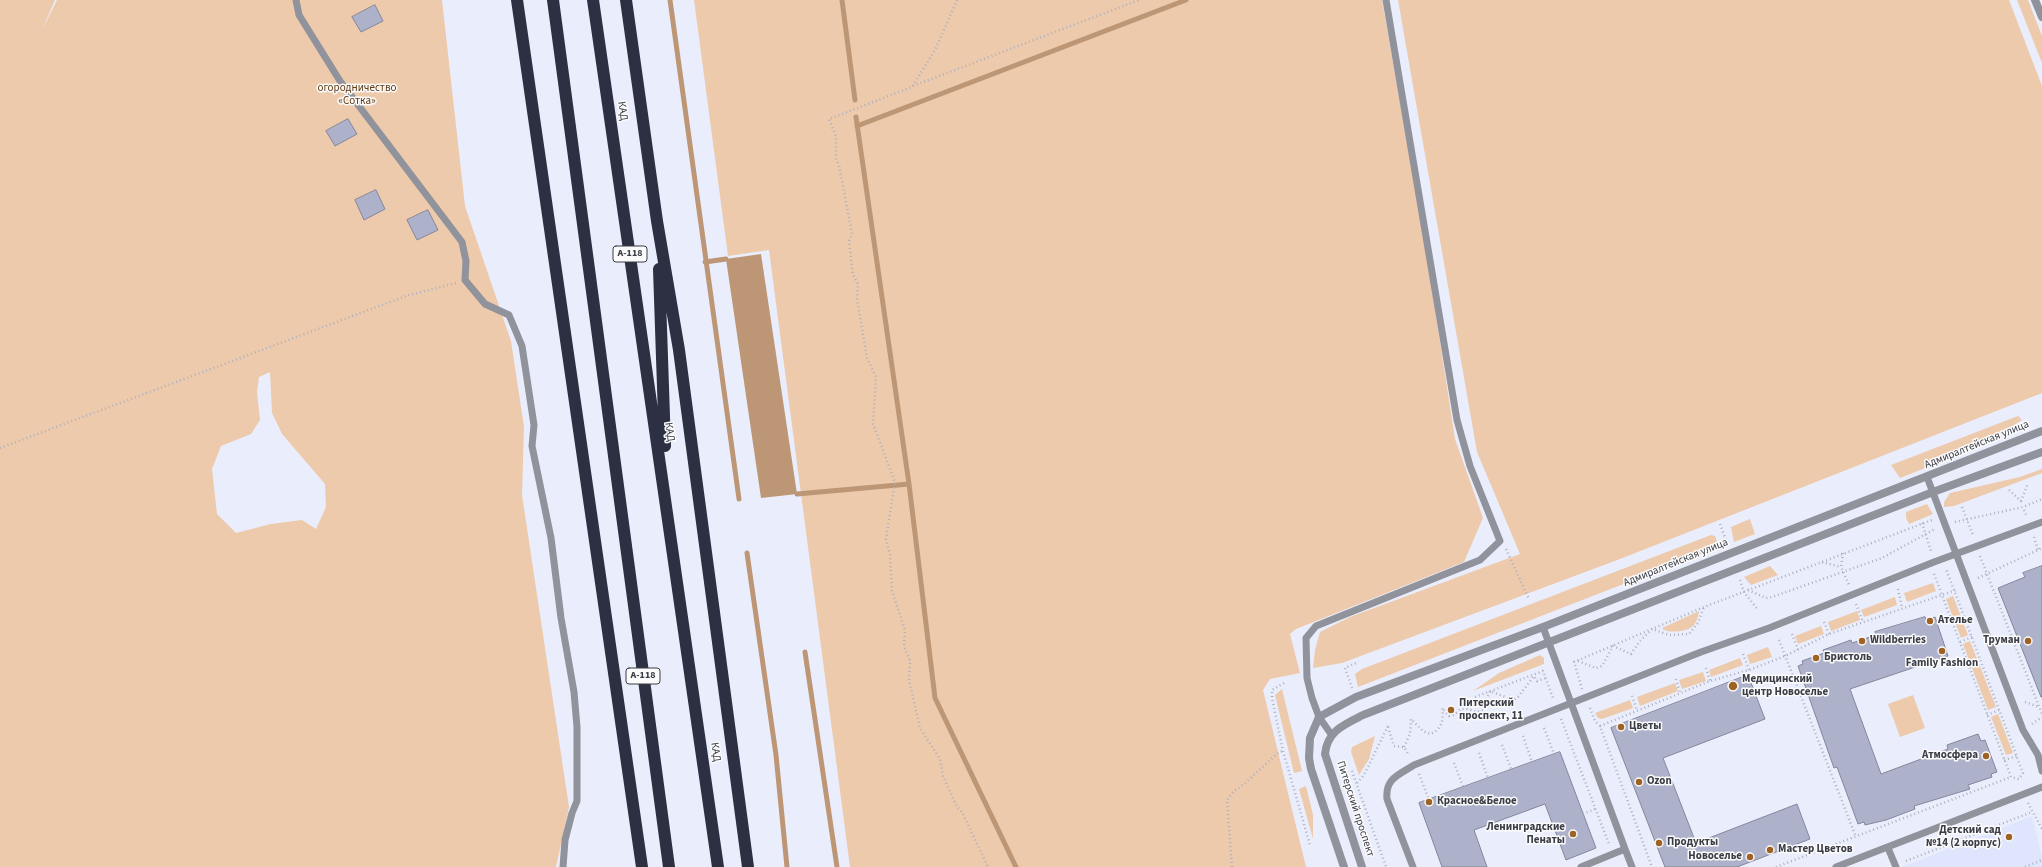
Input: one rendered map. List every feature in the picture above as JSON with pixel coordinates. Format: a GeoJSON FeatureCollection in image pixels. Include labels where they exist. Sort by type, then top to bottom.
{"type":"FeatureCollection","features":[{"type":"Feature","properties":{"kind":"highway"},"geometry":{"type":"LineString","coordinates":[[517,0],[642,867]]}},
{"type":"Feature","properties":{"kind":"highway","name":"А-118"},"geometry":{"type":"LineString","coordinates":[[553,0],[669,867]]}},
{"type":"Feature","properties":{"kind":"highway","name":"КАД"},"geometry":{"type":"LineString","coordinates":[[593,0],[718,867]]}},
{"type":"Feature","properties":{"kind":"highway"},"geometry":{"type":"LineString","coordinates":[[626,0],[657,222],[679,350],[748,867]]}},
{"type":"Feature","properties":{"kind":"highway"},"geometry":{"type":"LineString","coordinates":[[657,222],[667,508]]}},
{"type":"Feature","properties":{"kind":"street"},"geometry":{"type":"LineString","coordinates":[[2035,0],[2042,17]]}},
{"type":"Feature","properties":{"kind":"street","name":"Адмиралтейская улица"},"geometry":{"type":"LineString","coordinates":[[1319,717],[1356,697],[1543,627],[2042,431]]}},
{"type":"Feature","properties":{"kind":"street"},"geometry":{"type":"LineString","coordinates":[[1331,734],[1363,715],[1933,492],[2042,452]]}},
{"type":"Feature","properties":{"kind":"street"},"geometry":{"type":"LineString","coordinates":[[1319,717],[1310,738],[1309,758],[1311,769],[1344,867]]}},
{"type":"Feature","properties":{"kind":"street","name":"Питерский проспект"},"geometry":{"type":"LineString","coordinates":[[1331,734],[1326,744],[1328,765],[1362,867]]}},
{"type":"Feature","properties":{"kind":"lane"},"geometry":{"type":"LineString","coordinates":[[296,0],[299,15],[340,81],[462,242],[466,261],[465,280],[486,304],[510,315],[522,346],[534,425],[532,446],[551,538],[561,618],[574,692],[577,801],[572,812],[565,840],[563,867]]}},
{"type":"Feature","properties":{"kind":"lane"},"geometry":{"type":"LineString","coordinates":[[1331,734],[1319,717],[1307,678],[1305,650],[1306,638],[1316,626],[1480,560],[1500,541],[1470,466],[1457,420],[1386,0]]}},
{"type":"Feature","properties":{"kind":"lane"},"geometry":{"type":"LineString","coordinates":[[1927,477],[2023,730],[2038,755],[2042,771]]}},
{"type":"Feature","properties":{"kind":"lane"},"geometry":{"type":"LineString","coordinates":[[1413,867],[1387,799],[1386,789],[1390,781],[1414,765],[1701,652],[1769,628],[1943,559],[2042,522]]}},
{"type":"Feature","properties":{"kind":"lane"},"geometry":{"type":"LineString","coordinates":[[1543,627],[1632,867]]}},
{"type":"Feature","properties":{"kind":"lane"},"geometry":{"type":"LineString","coordinates":[[1836,867],[1849,865],[2042,787]]}},
{"type":"Feature","properties":{"kind":"lane"},"geometry":{"type":"LineString","coordinates":[[1888,848],[1898,865]]}},
{"type":"Feature","properties":{"kind":"lane"},"geometry":{"type":"LineString","coordinates":[[1580,867],[1625,849]]}},
{"type":"Feature","properties":{"kind":"path"},"geometry":{"type":"LineString","coordinates":[[912,87],[935,50],[957,0]]}},
{"type":"Feature","properties":{"kind":"path"},"geometry":{"type":"LineString","coordinates":[[988,867],[943,776],[940,759],[920,728],[913,699],[909,680],[910,660],[904,646],[905,630],[892,591],[890,554],[886,538],[895,482],[873,424],[876,377],[868,358],[857,299],[858,284],[853,275],[849,241],[852,234],[839,166],[836,159],[836,137],[829,119],[1139,0]]}},
{"type":"Feature","properties":{"kind":"path"},"geometry":{"type":"LineString","coordinates":[[0,448],[406,296],[465,280]]}},
{"type":"Feature","properties":{"kind":"path"},"geometry":{"type":"LineString","coordinates":[[2010,490],[2021,501],[2028,483]]}},
{"type":"Feature","properties":{"kind":"path"},"geometry":{"type":"LineString","coordinates":[[1748,590],[1766,598],[1772,597],[1882,558],[1924,533],[1946,524],[2023,507],[2042,499]]}},
{"type":"Feature","properties":{"kind":"path"},"geometry":{"type":"LineString","coordinates":[[1962,507],[1975,542]]}},
{"type":"Feature","properties":{"kind":"path"},"geometry":{"type":"LineString","coordinates":[[1584,695],[1574,662],[1704,607],[1934,519]]}},
{"type":"Feature","properties":{"kind":"path"},"geometry":{"type":"LineString","coordinates":[[1922,523],[1933,558]]}},
{"type":"Feature","properties":{"kind":"path"},"geometry":{"type":"LineString","coordinates":[[1720,524],[1727,545]]}},
{"type":"Feature","properties":{"kind":"path"},"geometry":{"type":"LineString","coordinates":[[2033,535],[2038,550]]}},
{"type":"Feature","properties":{"kind":"path"},"geometry":{"type":"LineString","coordinates":[[1500,541],[1514,565],[1529,599]]}},
{"type":"Feature","properties":{"kind":"path"},"geometry":{"type":"LineString","coordinates":[[1600,726],[1710,681],[1749,670],[1785,656],[1829,634],[1955,591],[1986,573],[2042,548]]}},
{"type":"Feature","properties":{"kind":"path"},"geometry":{"type":"LineString","coordinates":[[1844,553],[1841,567],[1847,581]]}},
{"type":"Feature","properties":{"kind":"path"},"geometry":{"type":"LineString","coordinates":[[1980,555],[2042,714]]}},
{"type":"Feature","properties":{"kind":"path"},"geometry":{"type":"LineString","coordinates":[[1776,867],[2011,777],[2019,779],[2024,773],[1943,559]]}},
{"type":"Feature","properties":{"kind":"path"},"geometry":{"type":"LineString","coordinates":[[1821,562],[1841,567]]}},
{"type":"Feature","properties":{"kind":"path"},"geometry":{"type":"LineString","coordinates":[[1934,575],[2011,777]]}},
{"type":"Feature","properties":{"kind":"path"},"geometry":{"type":"LineString","coordinates":[[1739,576],[1744,592],[1758,610]]}},
{"type":"Feature","properties":{"kind":"path"},"geometry":{"type":"LineString","coordinates":[[1898,589],[1902,608]]}},
{"type":"Feature","properties":{"kind":"path"},"geometry":{"type":"LineString","coordinates":[[1858,606],[1863,622]]}},
{"type":"Feature","properties":{"kind":"path"},"geometry":{"type":"LineString","coordinates":[[1652,629],[1669,635],[1690,634],[1698,623],[1704,607]]}},
{"type":"Feature","properties":{"kind":"path"},"geometry":{"type":"LineString","coordinates":[[1824,622],[1829,634]]}},
{"type":"Feature","properties":{"kind":"path"},"geometry":{"type":"LineString","coordinates":[[1613,646],[1631,654],[1640,641],[1652,629]]}},
{"type":"Feature","properties":{"kind":"path"},"geometry":{"type":"LineString","coordinates":[[1792,634],[1798,650]]}},
{"type":"Feature","properties":{"kind":"path"},"geometry":{"type":"LineString","coordinates":[[1960,642],[1972,637]]}},
{"type":"Feature","properties":{"kind":"path"},"geometry":{"type":"LineString","coordinates":[[1778,640],[1856,837]]}},
{"type":"Feature","properties":{"kind":"path"},"geometry":{"type":"LineString","coordinates":[[1578,660],[1596,668],[1602,666],[1613,646]]}},
{"type":"Feature","properties":{"kind":"path"},"geometry":{"type":"LineString","coordinates":[[1743,654],[1749,670]]}},
{"type":"Feature","properties":{"kind":"path"},"geometry":{"type":"LineString","coordinates":[[1353,690],[1345,668],[1356,663]]}},
{"type":"Feature","properties":{"kind":"path"},"geometry":{"type":"LineString","coordinates":[[1706,668],[1710,681]]}},
{"type":"Feature","properties":{"kind":"path"},"geometry":{"type":"LineString","coordinates":[[1475,697],[1534,676],[1543,671],[1555,704]]}},
{"type":"Feature","properties":{"kind":"path"},"geometry":{"type":"LineString","coordinates":[[1534,676],[1537,681],[1546,678]]}},
{"type":"Feature","properties":{"kind":"path"},"geometry":{"type":"LineString","coordinates":[[1490,691],[1513,700],[1518,697],[1534,676]]}},
{"type":"Feature","properties":{"kind":"path"},"geometry":{"type":"LineString","coordinates":[[1676,679],[1680,693]]}},
{"type":"Feature","properties":{"kind":"path"},"geometry":{"type":"LineString","coordinates":[[1284,683],[1272,690],[1272,698],[1283,751],[1310,845]]}},
{"type":"Feature","properties":{"kind":"path"},"geometry":{"type":"LineString","coordinates":[[1404,747],[1410,734],[1410,719],[1423,731],[1430,734],[1442,724],[1444,717],[1442,708],[1449,716],[1458,713],[1461,709],[1480,712],[1490,691]]}},
{"type":"Feature","properties":{"kind":"path"},"geometry":{"type":"LineString","coordinates":[[1632,696],[1637,710]]}},
{"type":"Feature","properties":{"kind":"path"},"geometry":{"type":"LineString","coordinates":[[2020,701],[2039,707]]}},
{"type":"Feature","properties":{"kind":"path"},"geometry":{"type":"LineString","coordinates":[[1590,709],[1595,721],[1600,726],[1652,867]]}},
{"type":"Feature","properties":{"kind":"path"},"geometry":{"type":"LineString","coordinates":[[1987,715],[2000,710]]}},
{"type":"Feature","properties":{"kind":"path"},"geometry":{"type":"LineString","coordinates":[[1562,720],[1595,809],[1614,854]]}},
{"type":"Feature","properties":{"kind":"path"},"geometry":{"type":"LineString","coordinates":[[1357,783],[1364,775],[1388,726],[1394,746],[1404,747]]}},
{"type":"Feature","properties":{"kind":"path"},"geometry":{"type":"LineString","coordinates":[[1544,728],[1554,754]]}},
{"type":"Feature","properties":{"kind":"path"},"geometry":{"type":"LineString","coordinates":[[1523,736],[1532,762]]}},
{"type":"Feature","properties":{"kind":"path"},"geometry":{"type":"LineString","coordinates":[[1502,744],[1511,770]]}},
{"type":"Feature","properties":{"kind":"path"},"geometry":{"type":"LineString","coordinates":[[1404,747],[1410,757]]}},
{"type":"Feature","properties":{"kind":"path"},"geometry":{"type":"LineString","coordinates":[[1232,867],[1227,800],[1230,795],[1278,752],[1283,751]]}},
{"type":"Feature","properties":{"kind":"path"},"geometry":{"type":"LineString","coordinates":[[1479,753],[1488,778]]}},
{"type":"Feature","properties":{"kind":"path"},"geometry":{"type":"LineString","coordinates":[[2004,760],[2017,756]]}},
{"type":"Feature","properties":{"kind":"path"},"geometry":{"type":"LineString","coordinates":[[1454,763],[1463,787]]}},
{"type":"Feature","properties":{"kind":"path"},"geometry":{"type":"LineString","coordinates":[[1352,771],[1386,867]]}},
{"type":"Feature","properties":{"kind":"path"},"geometry":{"type":"LineString","coordinates":[[1419,776],[1428,800]]}},
{"type":"Feature","properties":{"kind":"path"},"geometry":{"type":"LineString","coordinates":[[2026,800],[2042,828]]}},
{"type":"Feature","properties":{"kind":"path"},"geometry":{"type":"LineString","coordinates":[[1583,814],[1595,809]]}},
{"type":"Feature","properties":{"kind":"path"},"geometry":{"type":"LineString","coordinates":[[1898,865],[2032,812]]}},
{"type":"Feature","properties":{"kind":"path"},"geometry":{"type":"LineString","coordinates":[[2025,867],[2042,860]]}},
{"type":"Feature","properties":{"kind":"shaded area"},"geometry":{"type":"Polygon","coordinates":[[[761,254],[797,494],[761,498],[726,259],[761,254]]]}},
{"type":"Feature","properties":{"kind":"shaded area","name":"Детский сад №14 (2 корпус)"},"geometry":{"type":"Polygon","coordinates":[[[2032,816],[2042,857],[2042,867],[1902,867],[2032,816]]]}},
{"type":"Feature","properties":{"kind":"green space","name":"огородничество «Сотка»"},"geometry":{"type":"Polygon","coordinates":[[[0,0],[55,0],[42,30],[57,0],[442,0],[465,206],[511,341],[524,427],[522,495],[569,807],[556,867],[0,867],[0,0]],[[270,372],[259,377],[257,392],[260,420],[251,434],[221,446],[212,469],[217,514],[236,533],[271,524],[302,520],[316,529],[326,507],[325,484],[282,434],[272,413],[270,372]]]}},
{"type":"Feature","properties":{"kind":"green space"},"geometry":{"type":"Polygon","coordinates":[[[694,0],[1382,0],[1425,245],[1455,439],[1483,518],[1464,562],[1296,629],[1290,634],[1300,673],[1270,679],[1263,690],[1306,867],[850,867],[769,250],[728,256],[694,0]]]}},
{"type":"Feature","properties":{"kind":"green space"},"geometry":{"type":"Polygon","coordinates":[[[1398,0],[2009,0],[2042,86],[2042,393],[1620,559],[1342,663],[1313,668],[1315,650],[1320,632],[1350,617],[1520,554],[1477,452],[1398,0]]]}},
{"type":"Feature","properties":{"kind":"green space"},"geometry":{"type":"Polygon","coordinates":[[[2017,0],[2028,0],[2042,36],[2042,63],[2017,0]]]}},
{"type":"Feature","properties":{"kind":"green space"},"geometry":{"type":"Polygon","coordinates":[[[2018,416],[2022,420],[1983,445],[1900,478],[1891,465],[2018,416]]]}},
{"type":"Feature","properties":{"kind":"green space"},"geometry":{"type":"Polygon","coordinates":[[[2042,469],[2042,473],[1954,506],[1944,507],[1944,502],[1950,493],[2020,477],[2042,469]]]}},
{"type":"Feature","properties":{"kind":"green space"},"geometry":{"type":"Polygon","coordinates":[[[1927,504],[1933,514],[1909,524],[1906,518],[1906,512],[1927,504]]]}},
{"type":"Feature","properties":{"kind":"green space"},"geometry":{"type":"Polygon","coordinates":[[[1750,519],[1755,534],[1734,542],[1731,527],[1750,519]]]}},
{"type":"Feature","properties":{"kind":"green space"},"geometry":{"type":"Polygon","coordinates":[[[1711,535],[1715,536],[1719,547],[1358,687],[1355,674],[1362,669],[1711,535]]]}},
{"type":"Feature","properties":{"kind":"green space"},"geometry":{"type":"Polygon","coordinates":[[[1770,566],[1778,575],[1751,585],[1744,577],[1770,566]]]}},
{"type":"Feature","properties":{"kind":"green space"},"geometry":{"type":"Polygon","coordinates":[[[1933,583],[1936,591],[1907,602],[1904,593],[1933,583]]]}},
{"type":"Feature","properties":{"kind":"green space"},"geometry":{"type":"Polygon","coordinates":[[[1953,596],[1968,635],[1961,638],[1946,599],[1953,596]]]}},
{"type":"Feature","properties":{"kind":"green space"},"geometry":{"type":"Polygon","coordinates":[[[1895,597],[1897,605],[1864,617],[1861,610],[1895,597]]]}},
{"type":"Feature","properties":{"kind":"green space"},"geometry":{"type":"Polygon","coordinates":[[[1699,611],[1693,626],[1686,630],[1672,632],[1662,628],[1699,611]]]}},
{"type":"Feature","properties":{"kind":"green space"},"geometry":{"type":"Polygon","coordinates":[[[1857,611],[1860,620],[1831,631],[1828,622],[1857,611]]]}},
{"type":"Feature","properties":{"kind":"green space"},"geometry":{"type":"Polygon","coordinates":[[[1821,626],[1824,634],[1798,644],[1795,636],[1821,626]]]}},
{"type":"Feature","properties":{"kind":"green space"},"geometry":{"type":"Polygon","coordinates":[[[1970,641],[1996,707],[1988,710],[1963,644],[1970,641]]]}},
{"type":"Feature","properties":{"kind":"green space"},"geometry":{"type":"Polygon","coordinates":[[[1768,647],[1772,657],[1750,664],[1747,655],[1768,647]]]}},
{"type":"Feature","properties":{"kind":"green space"},"geometry":{"type":"Polygon","coordinates":[[[1540,655],[1544,658],[1544,664],[1473,691],[1499,673],[1540,655]]]}},
{"type":"Feature","properties":{"kind":"green space"},"geometry":{"type":"Polygon","coordinates":[[[1740,658],[1743,665],[1711,677],[1709,670],[1740,658]]]}},
{"type":"Feature","properties":{"kind":"green space"},"geometry":{"type":"Polygon","coordinates":[[[1703,672],[1706,681],[1682,689],[1679,680],[1703,672]]]}},
{"type":"Feature","properties":{"kind":"green space"},"geometry":{"type":"Polygon","coordinates":[[[1675,683],[1678,691],[1640,706],[1637,697],[1675,683]]]}},
{"type":"Feature","properties":{"kind":"green space"},"geometry":{"type":"Polygon","coordinates":[[[1282,689],[1302,771],[1294,773],[1275,695],[1282,689]]]}},
{"type":"Feature","properties":{"kind":"green space"},"geometry":{"type":"Polygon","coordinates":[[[1913,695],[1925,728],[1900,737],[1888,704],[1913,695]]]}},
{"type":"Feature","properties":{"kind":"green space"},"geometry":{"type":"Polygon","coordinates":[[[1630,700],[1633,708],[1602,719],[1598,718],[1595,713],[1630,700]]]}},
{"type":"Feature","properties":{"kind":"green space"},"geometry":{"type":"Polygon","coordinates":[[[1998,714],[2013,753],[2006,755],[1991,717],[1998,714]]]}},
{"type":"Feature","properties":{"kind":"green space"},"geometry":{"type":"Polygon","coordinates":[[[1375,736],[1369,759],[1359,775],[1351,752],[1352,747],[1375,736]]]}},
{"type":"Feature","properties":{"kind":"green space"},"geometry":{"type":"Polygon","coordinates":[[[1306,786],[1313,815],[1313,839],[1299,789],[1306,786]]]}},
{"type":"Feature","properties":{"kind":"building"},"geometry":{"type":"Polygon","coordinates":[[[375,5],[383,21],[361,32],[352,17],[375,5]]]}},
{"type":"Feature","properties":{"kind":"building"},"geometry":{"type":"Polygon","coordinates":[[[348,119],[357,134],[335,146],[326,131],[348,119]]]}},
{"type":"Feature","properties":{"kind":"building"},"geometry":{"type":"Polygon","coordinates":[[[376,190],[385,209],[364,220],[355,200],[376,190]]]}},
{"type":"Feature","properties":{"kind":"building"},"geometry":{"type":"Polygon","coordinates":[[[428,210],[438,230],[417,240],[407,220],[428,210]]]}},
{"type":"Feature","properties":{"kind":"building"},"geometry":{"type":"Polygon","coordinates":[[[2042,566],[2041,697],[1998,588],[2025,577],[2023,573],[2042,566]]]}},
{"type":"Feature","properties":{"kind":"building"},"geometry":{"type":"Polygon","coordinates":[[[1925,617],[1926,620],[1935,617],[1948,656],[1850,689],[1881,774],[1948,749],[1947,745],[1978,734],[1981,741],[1985,740],[1997,772],[1991,774],[1992,777],[1968,785],[1970,789],[1914,806],[1915,809],[1886,820],[1865,825],[1864,822],[1858,824],[1837,767],[1834,768],[1798,666],[1803,664],[1802,661],[1824,653],[1823,650],[1851,640],[1852,643],[1876,635],[1875,632],[1925,617]]]}},
{"type":"Feature","properties":{"kind":"building"},"geometry":{"type":"Polygon","coordinates":[[[1748,675],[1765,719],[1663,758],[1696,843],[1797,804],[1810,839],[1737,867],[1665,867],[1611,728],[1748,675]]]}},
{"type":"Feature","properties":{"kind":"building"},"geometry":{"type":"Polygon","coordinates":[[[1560,752],[1596,848],[1566,860],[1545,804],[1474,830],[1487,867],[1442,867],[1419,803],[1560,752]]]}},
{"type":"Feature","properties":{"kind":"waterway"},"geometry":{"type":"LineString","coordinates":[[670,0],[739,499]]}},
{"type":"Feature","properties":{"kind":"waterway"},"geometry":{"type":"LineString","coordinates":[[842,0],[855,100]]}},
{"type":"Feature","properties":{"kind":"waterway"},"geometry":{"type":"LineString","coordinates":[[857,126],[1186,0]]}},
{"type":"Feature","properties":{"kind":"waterway"},"geometry":{"type":"LineString","coordinates":[[856,117],[909,484],[935,698],[1016,867]]}},
{"type":"Feature","properties":{"kind":"waterway"},"geometry":{"type":"LineString","coordinates":[[705,262],[726,259]]}},
{"type":"Feature","properties":{"kind":"waterway"},"geometry":{"type":"LineString","coordinates":[[797,494],[909,484]]}},
{"type":"Feature","properties":{"kind":"waterway"},"geometry":{"type":"LineString","coordinates":[[747,553],[776,755],[787,867]]}},
{"type":"Feature","properties":{"kind":"waterway"},"geometry":{"type":"LineString","coordinates":[[805,652],[837,867]]}},
{"type":"Feature","properties":{"kind":"place","name":"Ателье"},"geometry":{"type":"Point","coordinates":[1930,621]}},
{"type":"Feature","properties":{"kind":"place","name":"Wildberries"},"geometry":{"type":"Point","coordinates":[1862,641]}},
{"type":"Feature","properties":{"kind":"place","name":"Труман"},"geometry":{"type":"Point","coordinates":[2028,641]}},
{"type":"Feature","properties":{"kind":"place","name":"Family Fashion"},"geometry":{"type":"Point","coordinates":[1942,651]}},
{"type":"Feature","properties":{"kind":"place","name":"Бристоль"},"geometry":{"type":"Point","coordinates":[1816,658]}},
{"type":"Feature","properties":{"kind":"place","name":"Медицинский центр Новоселье"},"geometry":{"type":"Point","coordinates":[1733,686]}},
{"type":"Feature","properties":{"kind":"place","name":"Питерский проспект, 11"},"geometry":{"type":"Point","coordinates":[1451,710]}},
{"type":"Feature","properties":{"kind":"place","name":"Цветы"},"geometry":{"type":"Point","coordinates":[1621,727]}},
{"type":"Feature","properties":{"kind":"place","name":"Атмосфера"},"geometry":{"type":"Point","coordinates":[1986,756]}},
{"type":"Feature","properties":{"kind":"place","name":"Ozon"},"geometry":{"type":"Point","coordinates":[1639,782]}},
{"type":"Feature","properties":{"kind":"place","name":"Красное&Белое"},"geometry":{"type":"Point","coordinates":[1429,802]}},
{"type":"Feature","properties":{"kind":"place","name":"Ленинградские Пенаты"},"geometry":{"type":"Point","coordinates":[1573,834]}},
{"type":"Feature","properties":{"kind":"place","name":"Детский сад №14 (2 корпус)"},"geometry":{"type":"Point","coordinates":[2009,837]}},
{"type":"Feature","properties":{"kind":"place","name":"Продукты"},"geometry":{"type":"Point","coordinates":[1659,843]}},
{"type":"Feature","properties":{"kind":"place","name":"Мастер Цветов"},"geometry":{"type":"Point","coordinates":[1770,850]}},
{"type":"Feature","properties":{"kind":"place","name":"Новоселье"},"geometry":{"type":"Point","coordinates":[1750,857]}}]}
